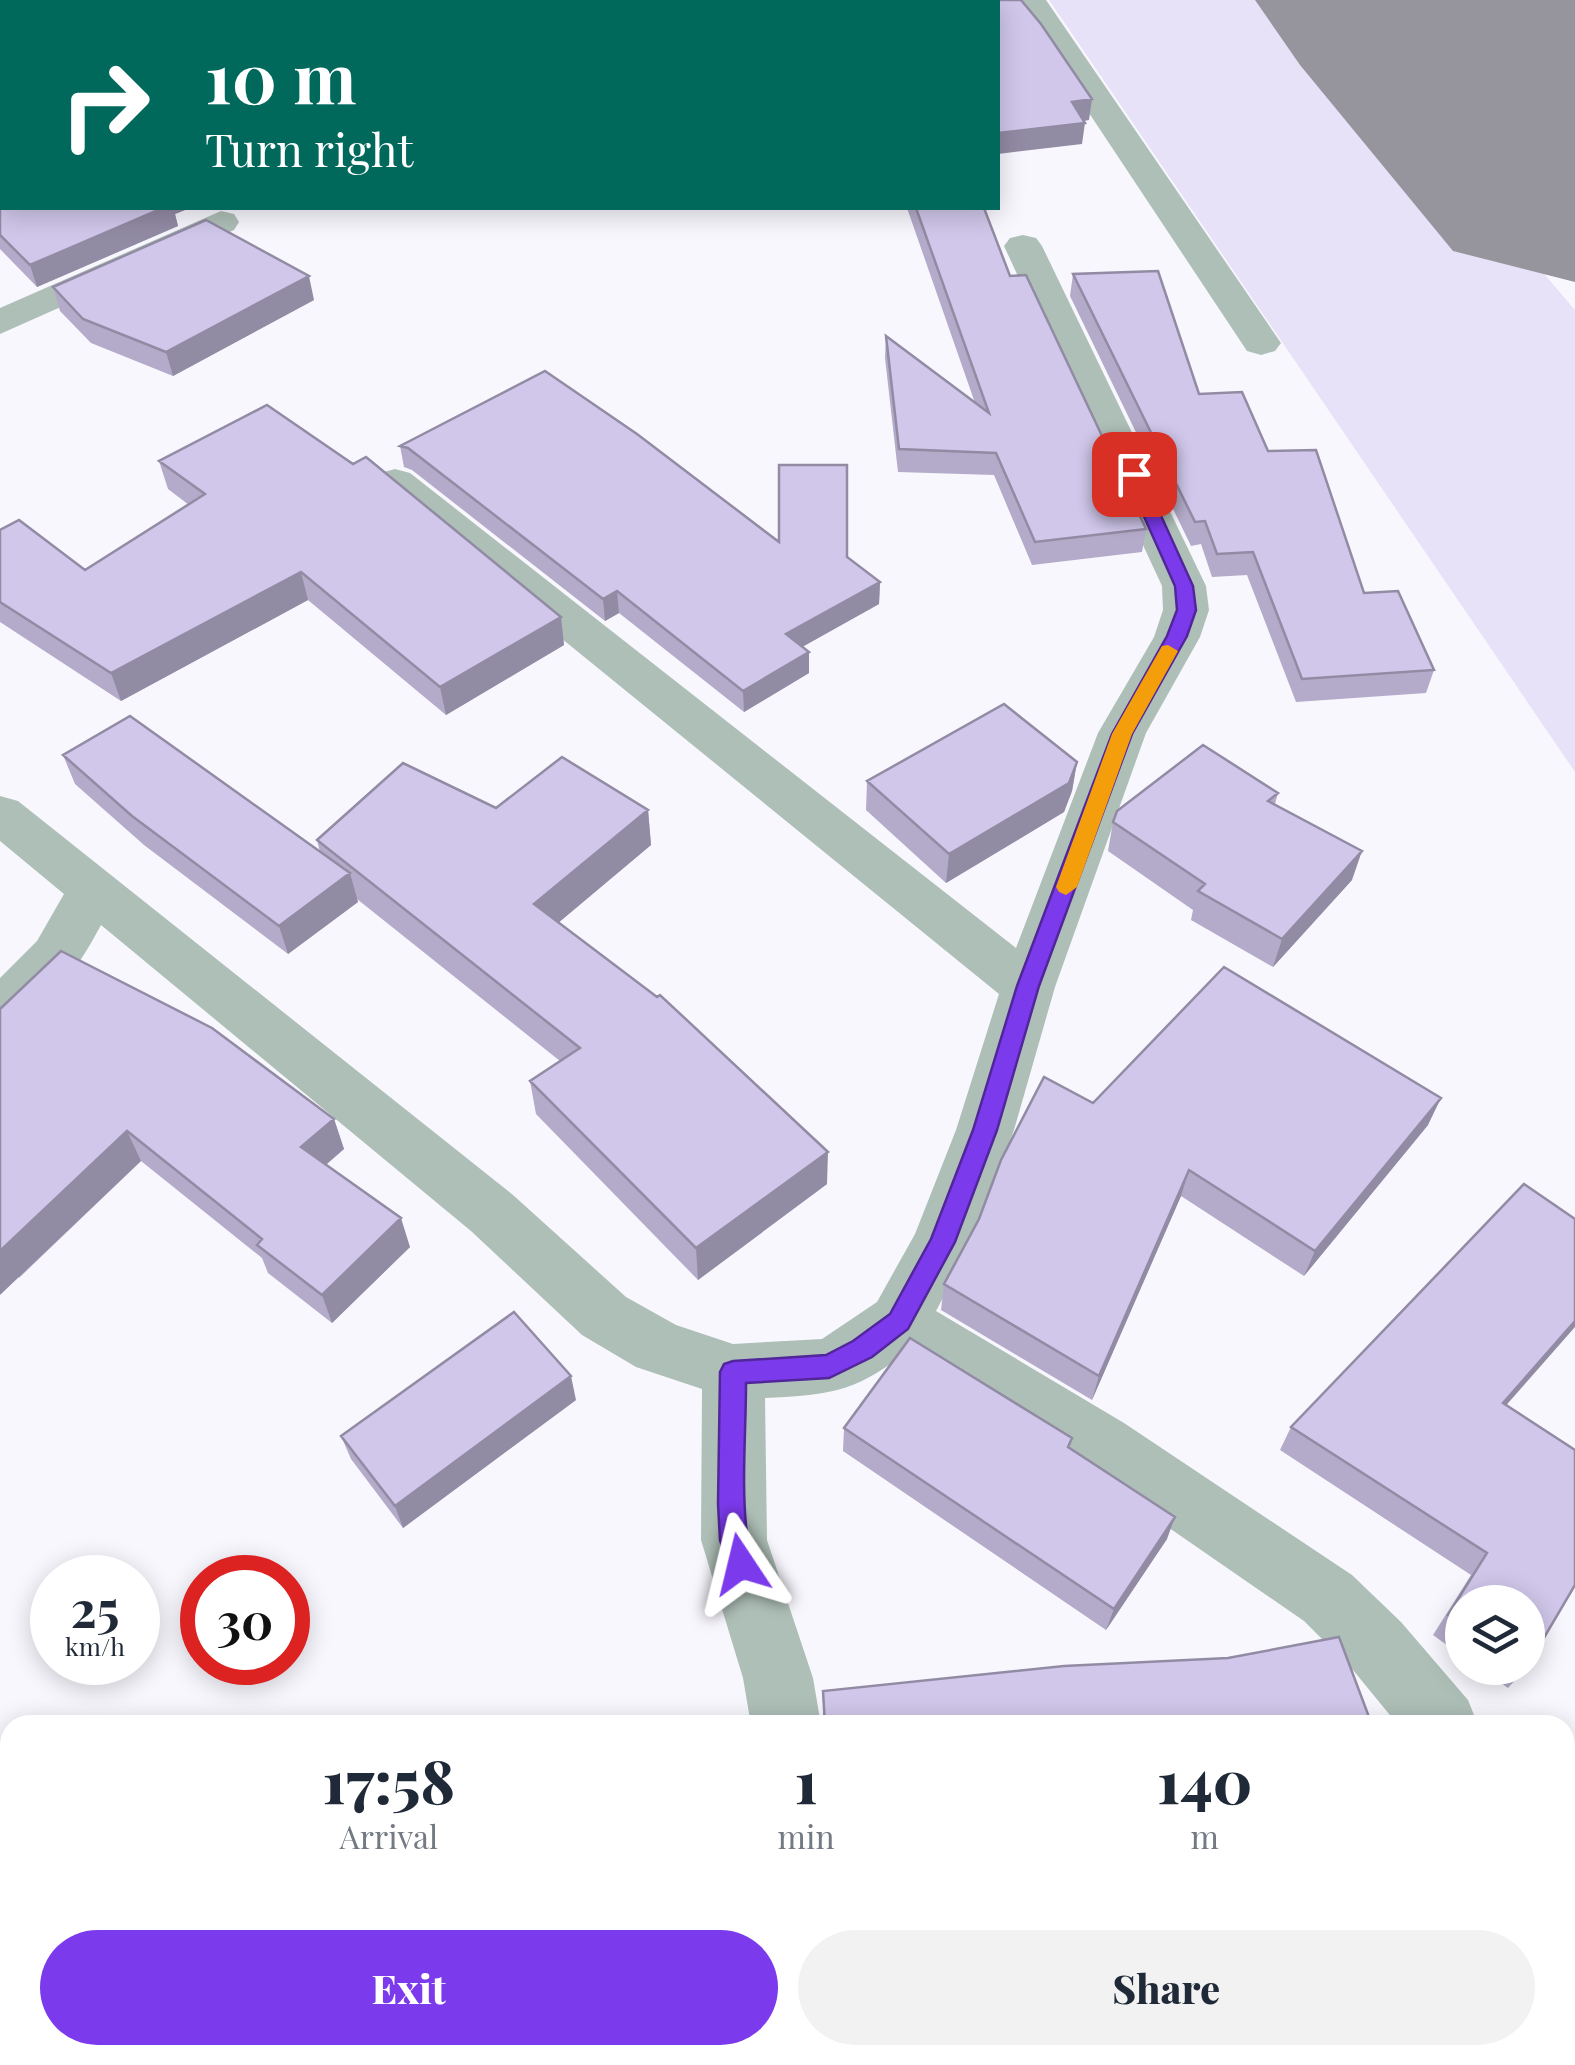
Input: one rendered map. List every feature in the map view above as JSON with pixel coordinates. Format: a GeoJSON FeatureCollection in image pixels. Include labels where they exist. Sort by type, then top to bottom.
{"type":"FeatureCollection","features":[{"type":"Feature","properties":{"kind":"street"},"geometry":{"type":"LineString","coordinates":[[1030,0],[1261,342]]}},
{"type":"Feature","properties":{"kind":"street"},"geometry":{"type":"LineString","coordinates":[[0,322],[221,222]]}},
{"type":"Feature","properties":{"kind":"street"},"geometry":{"type":"LineString","coordinates":[[0,814],[492,1213],[604,1316],[658,1347],[733,1372],[829,1367],[862,1349],[899,1322],[942,1242],[985,1130],[1028,986],[1122,734],[1177,636],[1186,610],[1184,586],[1024,246]]}},
{"type":"Feature","properties":{"kind":"street"},"geometry":{"type":"LineString","coordinates":[[395,482],[1028,986]]}},
{"type":"Feature","properties":{"kind":"street"},"geometry":{"type":"LineString","coordinates":[[0,1008],[36,981],[67,945],[92,888]]}},
{"type":"Feature","properties":{"kind":"street"},"geometry":{"type":"LineString","coordinates":[[899,1322],[1101,1444],[1328,1598],[1377,1646],[1435,1715]]}},
{"type":"Feature","properties":{"kind":"street"},"geometry":{"type":"LineString","coordinates":[[733,1372],[734,1540],[778,1678],[784,1715]]}},
{"type":"Feature","properties":{"kind":"shaded area"},"geometry":{"type":"Polygon","coordinates":[[[1049,0],[1310,0],[1575,310],[1575,772],[1049,0]]]}},
{"type":"Feature","properties":{"kind":"shaded area"},"geometry":{"type":"Polygon","coordinates":[[[1522,0],[1575,0],[1575,62],[1530,17],[1522,0]]]}},
{"type":"Feature","properties":{"kind":"building"},"geometry":{"type":"Polygon","coordinates":[[[1000,0],[1021,0],[1041,24],[1092,99],[1072,102],[1085,123],[1000,133],[1000,0]]]}},
{"type":"Feature","properties":{"kind":"building"},"geometry":{"type":"Polygon","coordinates":[[[0,210],[158,210],[30,265],[0,235],[0,210]]]}},
{"type":"Feature","properties":{"kind":"building"},"geometry":{"type":"Polygon","coordinates":[[[917,210],[985,210],[1010,276],[1026,275],[1146,529],[1035,542],[996,453],[899,449],[886,336],[989,413],[917,210]]]}},
{"type":"Feature","properties":{"kind":"building"},"geometry":{"type":"Polygon","coordinates":[[[206,220],[309,276],[166,352],[83,319],[53,287],[206,220]]]}},
{"type":"Feature","properties":{"kind":"building"},"geometry":{"type":"Polygon","coordinates":[[[1158,271],[1199,394],[1242,392],[1268,451],[1316,450],[1364,593],[1398,591],[1434,670],[1302,679],[1253,552],[1217,554],[1205,521],[1195,522],[1073,274],[1158,271]]]}},
{"type":"Feature","properties":{"kind":"building"},"geometry":{"type":"Polygon","coordinates":[[[545,371],[637,434],[779,542],[779,465],[847,465],[847,557],[880,582],[786,634],[809,652],[743,691],[617,591],[603,599],[408,448],[400,446],[545,371]]]}},
{"type":"Feature","properties":{"kind":"building"},"geometry":{"type":"Polygon","coordinates":[[[267,405],[353,464],[366,457],[561,617],[440,687],[301,572],[111,673],[0,602],[0,530],[19,520],[85,570],[205,494],[159,461],[267,405]]]}},
{"type":"Feature","properties":{"kind":"building"},"geometry":{"type":"Polygon","coordinates":[[[1004,704],[1077,762],[1069,783],[949,854],[867,781],[1004,704]]]}},
{"type":"Feature","properties":{"kind":"building"},"geometry":{"type":"Polygon","coordinates":[[[130,716],[350,873],[279,926],[132,816],[63,755],[130,716]]]}},
{"type":"Feature","properties":{"kind":"building"},"geometry":{"type":"Polygon","coordinates":[[[1203,745],[1278,793],[1268,801],[1362,851],[1282,939],[1198,891],[1205,884],[1113,822],[1117,811],[1203,745]]]}},
{"type":"Feature","properties":{"kind":"building"},"geometry":{"type":"Polygon","coordinates":[[[562,757],[648,810],[534,904],[657,997],[660,995],[828,1152],[696,1248],[530,1081],[580,1048],[317,840],[403,763],[496,808],[562,757]]]}},
{"type":"Feature","properties":{"kind":"building"},"geometry":{"type":"Polygon","coordinates":[[[61,951],[212,1028],[334,1119],[301,1147],[401,1218],[322,1295],[257,1245],[262,1239],[127,1131],[0,1251],[0,1009],[61,951]]]}},
{"type":"Feature","properties":{"kind":"building"},"geometry":{"type":"Polygon","coordinates":[[[1224,967],[1441,1098],[1315,1251],[1189,1170],[1099,1376],[944,1284],[979,1219],[1001,1160],[1044,1077],[1093,1103],[1224,967]]]}},
{"type":"Feature","properties":{"kind":"building"},"geometry":{"type":"Polygon","coordinates":[[[1524,1184],[1575,1219],[1575,1321],[1503,1403],[1575,1450],[1575,1585],[1545,1636],[1545,1585],[1467,1585],[1487,1553],[1291,1427],[1524,1184]]]}},
{"type":"Feature","properties":{"kind":"building"},"geometry":{"type":"Polygon","coordinates":[[[514,1312],[571,1376],[395,1506],[341,1436],[514,1312]]]}},
{"type":"Feature","properties":{"kind":"building"},"geometry":{"type":"Polygon","coordinates":[[[910,1338],[1072,1438],[1068,1447],[1175,1517],[1114,1609],[844,1428],[910,1338]]]}},
{"type":"Feature","properties":{"kind":"building"},"geometry":{"type":"Polygon","coordinates":[[[1339,1637],[1368,1715],[824,1715],[823,1691],[1064,1666],[1228,1658],[1339,1637]]]}},
{"type":"Feature","properties":{"kind":"taxiway"},"geometry":{"type":"LineString","coordinates":[[1412,0],[1414,6]]}},
{"type":"Feature","properties":{"kind":"runway"},"geometry":{"type":"LineString","coordinates":[[1408,0],[1575,178]]}},
{"type":"Feature","properties":{"kind":"slow traffic"},"geometry":{"type":"LineString","coordinates":[[1066,887],[1122,734],[1168,651]]}},
{"type":"Feature","properties":{"kind":"route"},"geometry":{"type":"LineString","coordinates":[[741,1564],[734,1540],[732,1504],[733,1372],[829,1367],[899,1322],[942,1242],[985,1130],[1028,986],[1122,734],[1177,636],[1186,610],[1184,586],[1134,474]]}}]}
